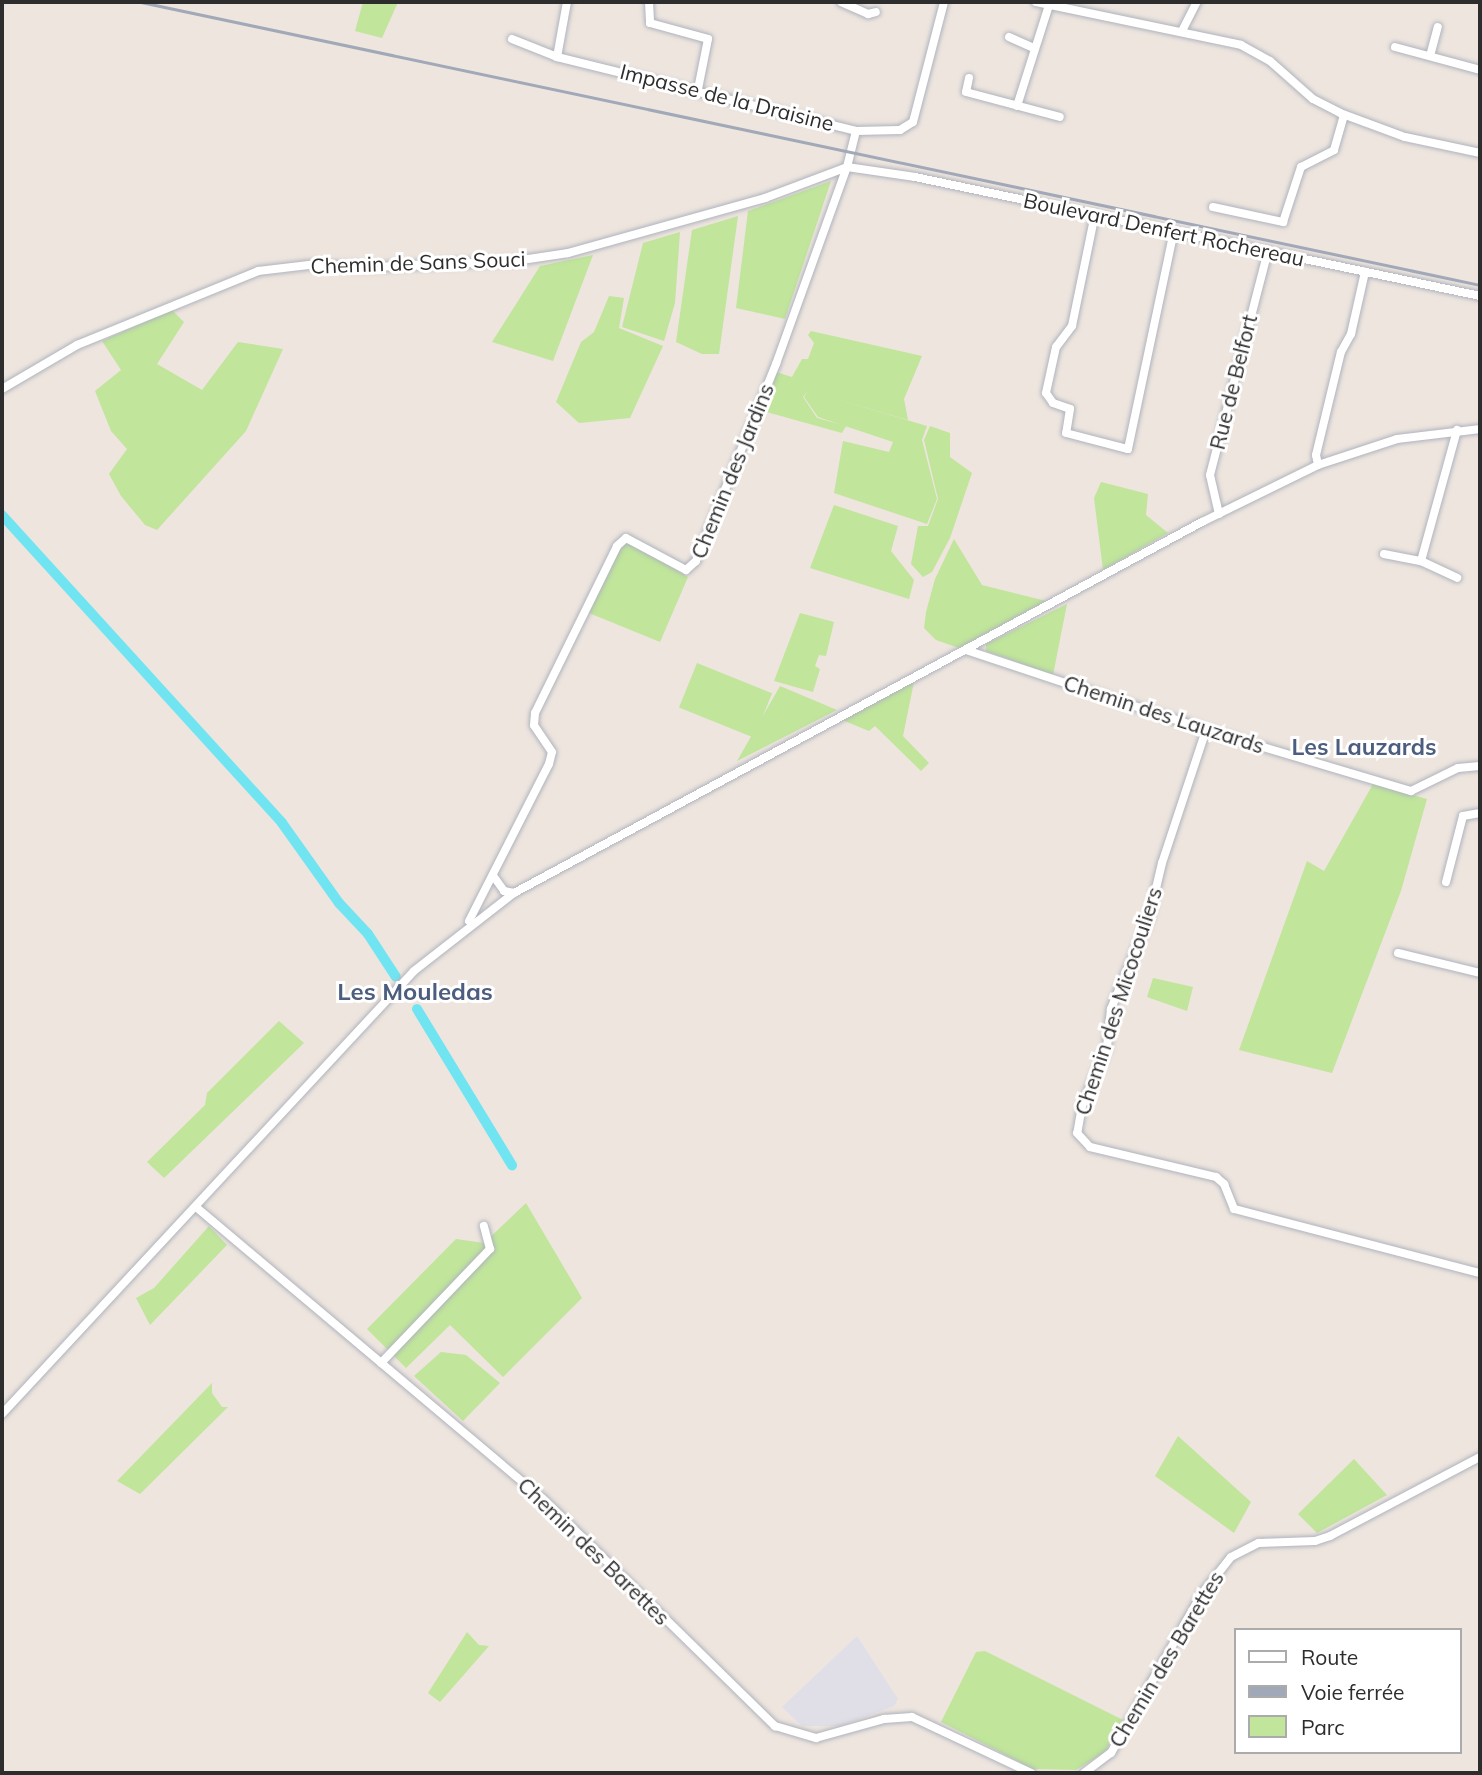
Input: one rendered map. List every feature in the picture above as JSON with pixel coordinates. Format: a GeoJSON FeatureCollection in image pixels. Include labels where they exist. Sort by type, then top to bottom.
{"type":"FeatureCollection","features":[{"type":"Feature","properties":{"kind":"street"},"geometry":{"type":"LineString","coordinates":[[557,57],[567,2]]}},
{"type":"Feature","properties":{"kind":"street"},"geometry":{"type":"LineString","coordinates":[[649,2],[650,23],[708,39],[698,89]]}},
{"type":"Feature","properties":{"kind":"street"},"geometry":{"type":"LineString","coordinates":[[841,2],[869,14],[876,12]]}},
{"type":"Feature","properties":{"kind":"street","name":"Impasse de la Draisine"},"geometry":{"type":"LineString","coordinates":[[512,39],[557,57],[698,89],[856,131],[900,130],[913,122],[944,2]]}},
{"type":"Feature","properties":{"kind":"street"},"geometry":{"type":"LineString","coordinates":[[1036,2],[1183,29],[1241,45],[1270,61],[1313,99],[1344,114],[1405,137],[1480,153]]}},
{"type":"Feature","properties":{"kind":"street"},"geometry":{"type":"LineString","coordinates":[[1183,29],[1197,2]]}},
{"type":"Feature","properties":{"kind":"street"},"geometry":{"type":"LineString","coordinates":[[1017,106],[1049,5]]}},
{"type":"Feature","properties":{"kind":"street"},"geometry":{"type":"LineString","coordinates":[[1430,57],[1438,27]]}},
{"type":"Feature","properties":{"kind":"street"},"geometry":{"type":"LineString","coordinates":[[1009,37],[1034,48]]}},
{"type":"Feature","properties":{"kind":"street"},"geometry":{"type":"LineString","coordinates":[[1395,47],[1480,70]]}},
{"type":"Feature","properties":{"kind":"street"},"geometry":{"type":"LineString","coordinates":[[969,78],[966,92],[1060,117]]}},
{"type":"Feature","properties":{"kind":"street"},"geometry":{"type":"LineString","coordinates":[[1213,207],[1283,222],[1301,167],[1334,150],[1344,114]]}},
{"type":"Feature","properties":{"kind":"street"},"geometry":{"type":"LineString","coordinates":[[847,167],[856,131]]}},
{"type":"Feature","properties":{"kind":"street","name":"Boulevard Denfert Rochereau"},"geometry":{"type":"LineString","coordinates":[[847,167],[1095,214],[1480,296]]}},
{"type":"Feature","properties":{"kind":"street","name":"Chemin de Sans Souci"},"geometry":{"type":"LineString","coordinates":[[2,389],[77,345],[258,271],[309,264],[374,267],[515,261],[568,253],[765,198],[847,167]]}},
{"type":"Feature","properties":{"kind":"street","name":"Chemin des Jardins"},"geometry":{"type":"LineString","coordinates":[[465,927],[494,877],[552,756],[534,725],[535,713],[617,546],[626,538],[686,570],[696,562],[776,364],[847,167]]}},
{"type":"Feature","properties":{"kind":"street"},"geometry":{"type":"LineString","coordinates":[[1095,214],[1072,326],[1056,348],[1046,393],[1053,403],[1070,409],[1066,433],[1128,449],[1174,231]]}},
{"type":"Feature","properties":{"kind":"street","name":"Rue de Belfort"},"geometry":{"type":"LineString","coordinates":[[1219,514],[1210,475],[1268,250]]}},
{"type":"Feature","properties":{"kind":"street"},"geometry":{"type":"LineString","coordinates":[[1318,465],[1316,455],[1338,365],[1351,334],[1365,272]]}},
{"type":"Feature","properties":{"kind":"street"},"geometry":{"type":"LineString","coordinates":[[2,1414],[414,971],[465,927],[514,892],[1219,514],[1318,465],[1397,439],[1480,429]]}},
{"type":"Feature","properties":{"kind":"street"},"geometry":{"type":"LineString","coordinates":[[1421,561],[1457,430]]}},
{"type":"Feature","properties":{"kind":"street"},"geometry":{"type":"LineString","coordinates":[[1384,554],[1421,561],[1457,578]]}},
{"type":"Feature","properties":{"kind":"street","name":"Chemin des Lauzards"},"geometry":{"type":"LineString","coordinates":[[967,650],[1206,730],[1411,791],[1458,768],[1480,766]]}},
{"type":"Feature","properties":{"kind":"street","name":"Chemin des Micocouliers"},"geometry":{"type":"LineString","coordinates":[[1206,730],[1162,863],[1149,918],[1111,1009],[1107,1047],[1082,1106],[1077,1133],[1090,1147],[1216,1177],[1224,1184],[1234,1209],[1480,1273]]}},
{"type":"Feature","properties":{"kind":"street"},"geometry":{"type":"LineString","coordinates":[[1446,882],[1463,816],[1480,813]]}},
{"type":"Feature","properties":{"kind":"street"},"geometry":{"type":"LineString","coordinates":[[494,877],[504,891],[514,892]]}},
{"type":"Feature","properties":{"kind":"street"},"geometry":{"type":"LineString","coordinates":[[1398,953],[1480,973]]}},
{"type":"Feature","properties":{"kind":"street","name":"Chemin des Barettes"},"geometry":{"type":"LineString","coordinates":[[196,1207],[543,1499],[775,1726],[816,1738],[884,1719],[912,1717],[1031,1773]]}},
{"type":"Feature","properties":{"kind":"street"},"geometry":{"type":"LineString","coordinates":[[381,1363],[490,1249],[484,1226]]}},
{"type":"Feature","properties":{"kind":"street","name":"Chemin des Barettes"},"geometry":{"type":"LineString","coordinates":[[1084,1773],[1111,1754],[1201,1595],[1231,1557],[1259,1543],[1315,1541],[1330,1536],[1480,1457]]}},
{"type":"Feature","properties":{"kind":"shaded area"},"geometry":{"type":"Polygon","coordinates":[[[857,1636],[898,1699],[894,1706],[840,1726],[802,1726],[782,1707],[857,1636]]]}},
{"type":"Feature","properties":{"kind":"green space"},"geometry":{"type":"Polygon","coordinates":[[[363,2],[398,2],[382,38],[355,31],[363,2]]]}},
{"type":"Feature","properties":{"kind":"green space"},"geometry":{"type":"Polygon","coordinates":[[[831,181],[785,319],[736,308],[748,211],[831,181]]]}},
{"type":"Feature","properties":{"kind":"green space"},"geometry":{"type":"Polygon","coordinates":[[[738,216],[719,354],[702,354],[676,342],[692,230],[738,216]]]}},
{"type":"Feature","properties":{"kind":"green space"},"geometry":{"type":"Polygon","coordinates":[[[680,232],[675,303],[664,341],[622,327],[643,243],[680,232]]]}},
{"type":"Feature","properties":{"kind":"green space"},"geometry":{"type":"Polygon","coordinates":[[[593,255],[553,361],[492,342],[540,266],[593,255]]]}},
{"type":"Feature","properties":{"kind":"green space"},"geometry":{"type":"Polygon","coordinates":[[[609,296],[624,298],[619,328],[663,346],[630,418],[579,423],[556,402],[581,342],[594,332],[609,296]]]}},
{"type":"Feature","properties":{"kind":"green space"},"geometry":{"type":"Polygon","coordinates":[[[172,310],[184,322],[157,364],[202,390],[238,342],[283,349],[246,431],[157,530],[145,525],[121,496],[109,474],[127,449],[111,431],[95,391],[121,370],[102,341],[172,310]]]}},
{"type":"Feature","properties":{"kind":"green space"},"geometry":{"type":"Polygon","coordinates":[[[811,331],[922,356],[904,399],[908,420],[816,393],[927,426],[922,440],[937,499],[927,524],[834,493],[843,441],[889,452],[893,442],[846,426],[842,433],[763,411],[776,372],[792,377],[802,359],[808,359],[814,343],[808,335],[811,331]],[[808,390],[803,397],[817,418],[840,424],[818,417],[804,397],[808,390]]]}},
{"type":"Feature","properties":{"kind":"green space"},"geometry":{"type":"Polygon","coordinates":[[[930,426],[950,433],[950,457],[972,473],[950,538],[932,572],[923,577],[911,564],[918,526],[928,526],[938,499],[924,440],[930,426]]]}},
{"type":"Feature","properties":{"kind":"green space"},"geometry":{"type":"Polygon","coordinates":[[[1101,482],[1148,494],[1146,515],[1168,533],[1103,570],[1094,498],[1101,482]]]}},
{"type":"Feature","properties":{"kind":"green space"},"geometry":{"type":"Polygon","coordinates":[[[834,505],[898,526],[891,551],[914,580],[909,599],[810,568],[834,505]]]}},
{"type":"Feature","properties":{"kind":"green space"},"geometry":{"type":"Polygon","coordinates":[[[954,539],[982,585],[1046,601],[959,648],[936,640],[924,628],[926,612],[935,579],[954,539]]]}},
{"type":"Feature","properties":{"kind":"green space"},"geometry":{"type":"Polygon","coordinates":[[[631,543],[688,577],[660,642],[589,613],[621,546],[631,543]]]}},
{"type":"Feature","properties":{"kind":"green space"},"geometry":{"type":"Polygon","coordinates":[[[1067,604],[1053,675],[986,651],[986,644],[1067,604]]]}},
{"type":"Feature","properties":{"kind":"green space"},"geometry":{"type":"Polygon","coordinates":[[[800,613],[834,622],[826,656],[819,655],[815,666],[820,669],[813,692],[774,681],[800,613]]]}},
{"type":"Feature","properties":{"kind":"green space"},"geometry":{"type":"Polygon","coordinates":[[[697,663],[772,693],[754,738],[679,708],[697,663]]]}},
{"type":"Feature","properties":{"kind":"green space"},"geometry":{"type":"Polygon","coordinates":[[[914,682],[903,736],[929,763],[921,771],[875,726],[869,731],[842,720],[914,682]]]}},
{"type":"Feature","properties":{"kind":"green space"},"geometry":{"type":"Polygon","coordinates":[[[780,686],[837,710],[737,761],[780,686]]]}},
{"type":"Feature","properties":{"kind":"green space"},"geometry":{"type":"Polygon","coordinates":[[[1373,784],[1427,799],[1401,891],[1332,1073],[1239,1050],[1307,861],[1324,871],[1373,784]]]}},
{"type":"Feature","properties":{"kind":"green space"},"geometry":{"type":"Polygon","coordinates":[[[1153,978],[1193,987],[1187,1011],[1147,997],[1153,978]]]}},
{"type":"Feature","properties":{"kind":"green space"},"geometry":{"type":"Polygon","coordinates":[[[279,1021],[304,1043],[164,1178],[147,1162],[205,1105],[207,1093],[279,1021]]]}},
{"type":"Feature","properties":{"kind":"green space"},"geometry":{"type":"Polygon","coordinates":[[[526,1203],[582,1298],[503,1377],[450,1325],[406,1368],[367,1329],[456,1239],[484,1243],[526,1203]]]}},
{"type":"Feature","properties":{"kind":"green space"},"geometry":{"type":"Polygon","coordinates":[[[209,1226],[227,1245],[150,1325],[136,1298],[154,1288],[209,1226]]]}},
{"type":"Feature","properties":{"kind":"green space"},"geometry":{"type":"Polygon","coordinates":[[[441,1352],[466,1355],[500,1383],[463,1421],[414,1376],[441,1352]]]}},
{"type":"Feature","properties":{"kind":"green space"},"geometry":{"type":"Polygon","coordinates":[[[212,1383],[212,1393],[222,1407],[228,1407],[140,1494],[117,1481],[212,1383]]]}},
{"type":"Feature","properties":{"kind":"green space"},"geometry":{"type":"Polygon","coordinates":[[[1178,1436],[1251,1502],[1234,1533],[1155,1476],[1178,1436]]]}},
{"type":"Feature","properties":{"kind":"green space"},"geometry":{"type":"Polygon","coordinates":[[[1354,1459],[1387,1495],[1317,1533],[1298,1514],[1354,1459]]]}},
{"type":"Feature","properties":{"kind":"green space"},"geometry":{"type":"Polygon","coordinates":[[[467,1632],[479,1645],[489,1646],[440,1702],[428,1693],[467,1632]]]}},
{"type":"Feature","properties":{"kind":"green space"},"geometry":{"type":"Polygon","coordinates":[[[985,1651],[1123,1720],[1105,1752],[1076,1770],[1033,1769],[941,1722],[976,1652],[985,1651]]]}},
{"type":"Feature","properties":{"kind":"waterway"},"geometry":{"type":"LineString","coordinates":[[2,515],[282,823],[339,903],[368,934],[396,977]]}},
{"type":"Feature","properties":{"kind":"waterway"},"geometry":{"type":"LineString","coordinates":[[417,1009],[512,1165]]}},
{"type":"Feature","properties":{"kind":"railway"},"geometry":{"type":"LineString","coordinates":[[141,2],[1480,285]]}},
{"type":"Feature","properties":{"kind":"district","name":"Les Lauzards"},"geometry":{"type":"Point","coordinates":[1364,747]}},
{"type":"Feature","properties":{"kind":"district","name":"Les Mouledas"},"geometry":{"type":"Point","coordinates":[415,992]}}]}
